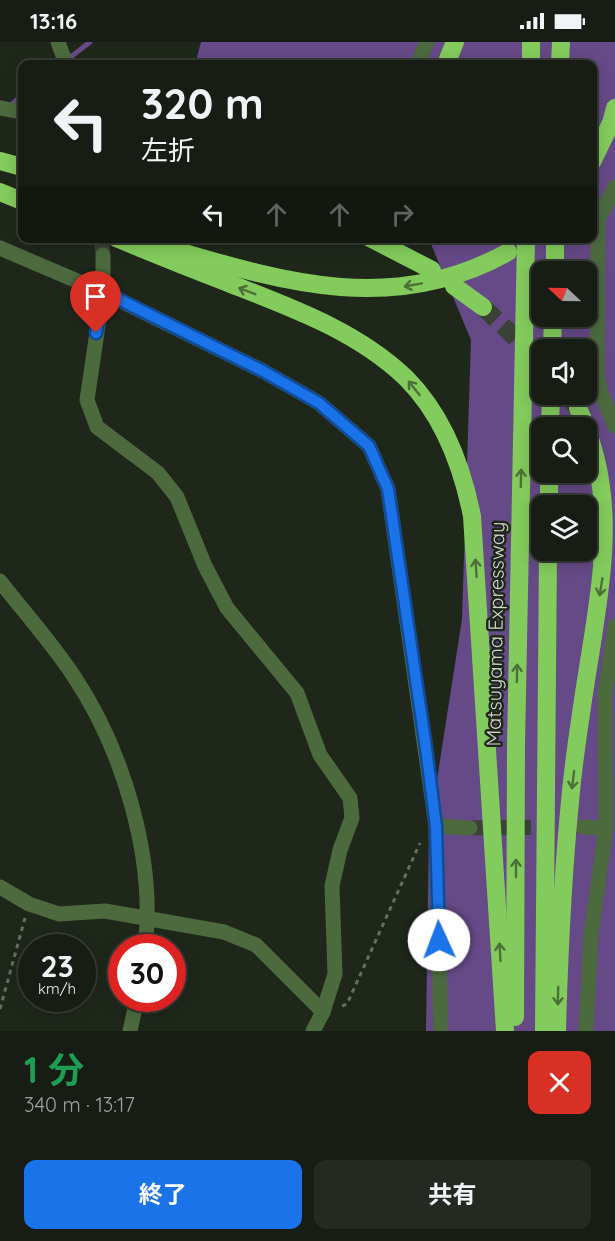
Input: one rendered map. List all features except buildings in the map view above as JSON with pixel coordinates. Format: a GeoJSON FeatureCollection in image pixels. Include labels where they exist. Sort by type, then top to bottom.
{"type":"FeatureCollection","features":[{"type":"Feature","properties":{"kind":"highway"},"geometry":{"type":"LineString","coordinates":[[448,60],[455,42]]}},
{"type":"Feature","properties":{"kind":"highway"},"geometry":{"type":"LineString","coordinates":[[531,42],[531,60]]}},
{"type":"Feature","properties":{"kind":"highway"},"geometry":{"type":"LineString","coordinates":[[560,60],[561,42]]}},
{"type":"Feature","properties":{"kind":"highway"},"geometry":{"type":"LineString","coordinates":[[597,152],[612,123],[615,108]]}},
{"type":"Feature","properties":{"kind":"highway"},"geometry":{"type":"LineString","coordinates":[[0,150],[18,152]]}},
{"type":"Feature","properties":{"kind":"highway"},"geometry":{"type":"LineString","coordinates":[[0,161],[18,166]]}},
{"type":"Feature","properties":{"kind":"highway"},"geometry":{"type":"LineString","coordinates":[[0,192],[18,199]]}},
{"type":"Feature","properties":{"kind":"highway"},"geometry":{"type":"LineString","coordinates":[[128,243],[273,301],[343,333],[376,353],[407,379],[429,407],[449,440],[464,477],[472,516],[505,1031]]}},
{"type":"Feature","properties":{"kind":"highway"},"geometry":{"type":"LineString","coordinates":[[153,243],[249,272],[294,282],[375,290],[416,285],[455,275],[483,265],[508,252]]}},
{"type":"Feature","properties":{"kind":"highway"},"geometry":{"type":"LineString","coordinates":[[380,243],[432,270]]}},
{"type":"Feature","properties":{"kind":"highway","name":"Matsuyama Expressway"},"geometry":{"type":"LineString","coordinates":[[515,1031],[516,720],[526,243]]}},
{"type":"Feature","properties":{"kind":"highway"},"geometry":{"type":"LineString","coordinates":[[555,243],[555,261]]}},
{"type":"Feature","properties":{"kind":"highway"},"geometry":{"type":"LineString","coordinates":[[454,286],[483,307]]}},
{"type":"Feature","properties":{"kind":"highway"},"geometry":{"type":"LineString","coordinates":[[557,1031],[559,950],[571,790],[606,546],[604,479],[597,451],[578,408]]}},
{"type":"Feature","properties":{"kind":"highway"},"geometry":{"type":"LineString","coordinates":[[544,1031],[548,561]]}},
{"type":"Feature","properties":{"kind":"street"},"geometry":{"type":"LineString","coordinates":[[420,60],[427,42]]}},
{"type":"Feature","properties":{"kind":"street"},"geometry":{"type":"LineString","coordinates":[[59,46],[64,60]]}},
{"type":"Feature","properties":{"kind":"street"},"geometry":{"type":"LineString","coordinates":[[0,108],[18,111]]}},
{"type":"Feature","properties":{"kind":"street"},"geometry":{"type":"LineString","coordinates":[[615,187],[603,208],[598,226],[597,376],[603,398],[615,426]]}},
{"type":"Feature","properties":{"kind":"street"},"geometry":{"type":"LineString","coordinates":[[0,248],[104,292],[263,371],[319,403],[369,446],[388,489],[436,826],[441,1031]]}},
{"type":"Feature","properties":{"kind":"street"},"geometry":{"type":"LineString","coordinates":[[103,255],[104,292],[87,400],[97,427],[158,473],[177,496],[205,566],[227,608],[297,693],[320,755],[350,798],[352,818],[340,850],[332,886],[335,974],[323,1012],[313,1031]]}},
{"type":"Feature","properties":{"kind":"street"},"geometry":{"type":"LineString","coordinates":[[0,581],[73,675],[115,754],[138,834],[149,918],[147,934]]}},
{"type":"Feature","properties":{"kind":"street"},"geometry":{"type":"LineString","coordinates":[[586,1031],[591,934],[606,828],[605,695],[615,626]]}},
{"type":"Feature","properties":{"kind":"street"},"geometry":{"type":"LineString","coordinates":[[436,826],[470,828]]}},
{"type":"Feature","properties":{"kind":"street"},"geometry":{"type":"LineString","coordinates":[[583,827],[606,828]]}},
{"type":"Feature","properties":{"kind":"street"},"geometry":{"type":"LineString","coordinates":[[0,887],[29,904],[59,914],[105,912],[224,932],[256,945],[323,1012]]}},
{"type":"Feature","properties":{"kind":"street"},"geometry":{"type":"LineString","coordinates":[[130,1031],[134,1012]]}},
{"type":"Feature","properties":{"kind":"path"},"geometry":{"type":"LineString","coordinates":[[323,1012],[347,1004],[425,832],[436,826]]}},
{"type":"Feature","properties":{"kind":"path"},"geometry":{"type":"LineString","coordinates":[[0,1009],[29,904]]}},
{"type":"Feature","properties":{"kind":"shaded area"},"geometry":{"type":"Polygon","coordinates":[[[201,42],[615,42],[615,1031],[426,1031],[429,831],[462,619],[471,340],[429,243],[597,243],[597,60],[196,60],[201,42]]]}},
{"type":"Feature","properties":{"kind":"waterway"},"geometry":{"type":"LineString","coordinates":[[68,59],[90,42]]}},
{"type":"Feature","properties":{"kind":"waterway"},"geometry":{"type":"LineString","coordinates":[[204,42],[215,49],[235,42]]}},
{"type":"Feature","properties":{"kind":"waterway"},"geometry":{"type":"LineString","coordinates":[[13,103],[18,99]]}},
{"type":"Feature","properties":{"kind":"tunnel"},"geometry":{"type":"LineString","coordinates":[[102,243],[103,255]]}},
{"type":"Feature","properties":{"kind":"tunnel"},"geometry":{"type":"LineString","coordinates":[[483,307],[531,353]]}},
{"type":"Feature","properties":{"kind":"tunnel"},"geometry":{"type":"LineString","coordinates":[[470,828],[577,827]]}},
{"type":"Feature","properties":{"kind":"route"},"geometry":{"type":"LineString","coordinates":[[96,333],[104,292],[263,371],[319,403],[369,446],[388,489],[426,748],[436,826],[439,940]]}}]}
